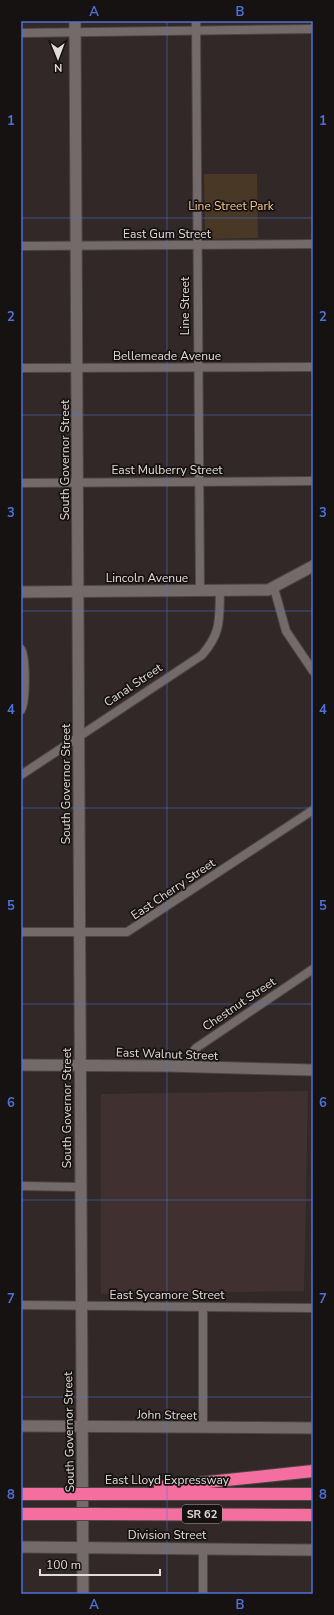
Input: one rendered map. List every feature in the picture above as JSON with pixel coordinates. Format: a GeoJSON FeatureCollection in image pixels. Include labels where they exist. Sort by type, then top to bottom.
{"type":"FeatureCollection","features":[{"type":"Feature","properties":{"kind":"highway"},"geometry":{"type":"LineString","coordinates":[[107,1494],[312,1471]]}},
{"type":"Feature","properties":{"kind":"highway","name":"East Lloyd Expressway"},"geometry":{"type":"LineString","coordinates":[[21,1494],[312,1494]]}},
{"type":"Feature","properties":{"kind":"highway","name":"SR 62"},"geometry":{"type":"LineString","coordinates":[[21,1514],[312,1514]]}},
{"type":"Feature","properties":{"kind":"street","name":"Line Street"},"geometry":{"type":"LineString","coordinates":[[196,21],[197,367],[200,591]]}},
{"type":"Feature","properties":{"kind":"street"},"geometry":{"type":"LineString","coordinates":[[21,33],[75,26],[196,31],[313,29]]}},
{"type":"Feature","properties":{"kind":"street","name":"South Governor Street"},"geometry":{"type":"LineString","coordinates":[[75,26],[79,482],[80,1187],[83,1594]]}},
{"type":"Feature","properties":{"kind":"street","name":"East Gum Street"},"geometry":{"type":"LineString","coordinates":[[21,246],[197,246],[313,244]]}},
{"type":"Feature","properties":{"kind":"street","name":"Bellemeade Avenue"},"geometry":{"type":"LineString","coordinates":[[21,368],[313,367]]}},
{"type":"Feature","properties":{"kind":"street","name":"East Mulberry Street"},"geometry":{"type":"LineString","coordinates":[[21,482],[313,481]]}},
{"type":"Feature","properties":{"kind":"street"},"geometry":{"type":"LineString","coordinates":[[313,566],[274,588],[282,622],[310,659],[313,671]]}},
{"type":"Feature","properties":{"kind":"street","name":"Lincoln Avenue"},"geometry":{"type":"LineString","coordinates":[[21,592],[220,591],[274,588]]}},
{"type":"Feature","properties":{"kind":"street","name":"Canal Street"},"geometry":{"type":"LineString","coordinates":[[21,775],[202,655],[212,642],[218,630],[220,591]]}},
{"type":"Feature","properties":{"kind":"street"},"geometry":{"type":"LineString","coordinates":[[21,649],[24,656],[24,692],[21,710]]}},
{"type":"Feature","properties":{"kind":"street","name":"East Cherry Street"},"geometry":{"type":"LineString","coordinates":[[21,932],[80,933],[127,932],[133,930],[313,810]]}},
{"type":"Feature","properties":{"kind":"street","name":"Chestnut Street"},"geometry":{"type":"LineString","coordinates":[[188,1067],[191,1054],[196,1048],[313,969]]}},
{"type":"Feature","properties":{"kind":"street","name":"East Walnut Street"},"geometry":{"type":"LineString","coordinates":[[21,1065],[313,1070]]}},
{"type":"Feature","properties":{"kind":"street"},"geometry":{"type":"LineString","coordinates":[[21,1186],[80,1187]]}},
{"type":"Feature","properties":{"kind":"street","name":"East Sycamore Street"},"geometry":{"type":"LineString","coordinates":[[21,1305],[313,1308]]}},
{"type":"Feature","properties":{"kind":"street"},"geometry":{"type":"LineString","coordinates":[[203,1307],[203,1428]]}},
{"type":"Feature","properties":{"kind":"street","name":"John Street"},"geometry":{"type":"LineString","coordinates":[[21,1426],[313,1428]]}},
{"type":"Feature","properties":{"kind":"street","name":"Division Street"},"geometry":{"type":"LineString","coordinates":[[21,1547],[313,1550]]}},
{"type":"Feature","properties":{"kind":"street"},"geometry":{"type":"LineString","coordinates":[[203,1548],[203,1594]]}},
{"type":"Feature","properties":{"kind":"shaded area"},"geometry":{"type":"Polygon","coordinates":[[[308,1091],[304,1291],[101,1294],[101,1094],[308,1091]]]}},
{"type":"Feature","properties":{"kind":"green space","name":"Line Street Park"},"geometry":{"type":"Polygon","coordinates":[[[204,174],[257,174],[258,238],[205,239],[204,174]]]}}]}
